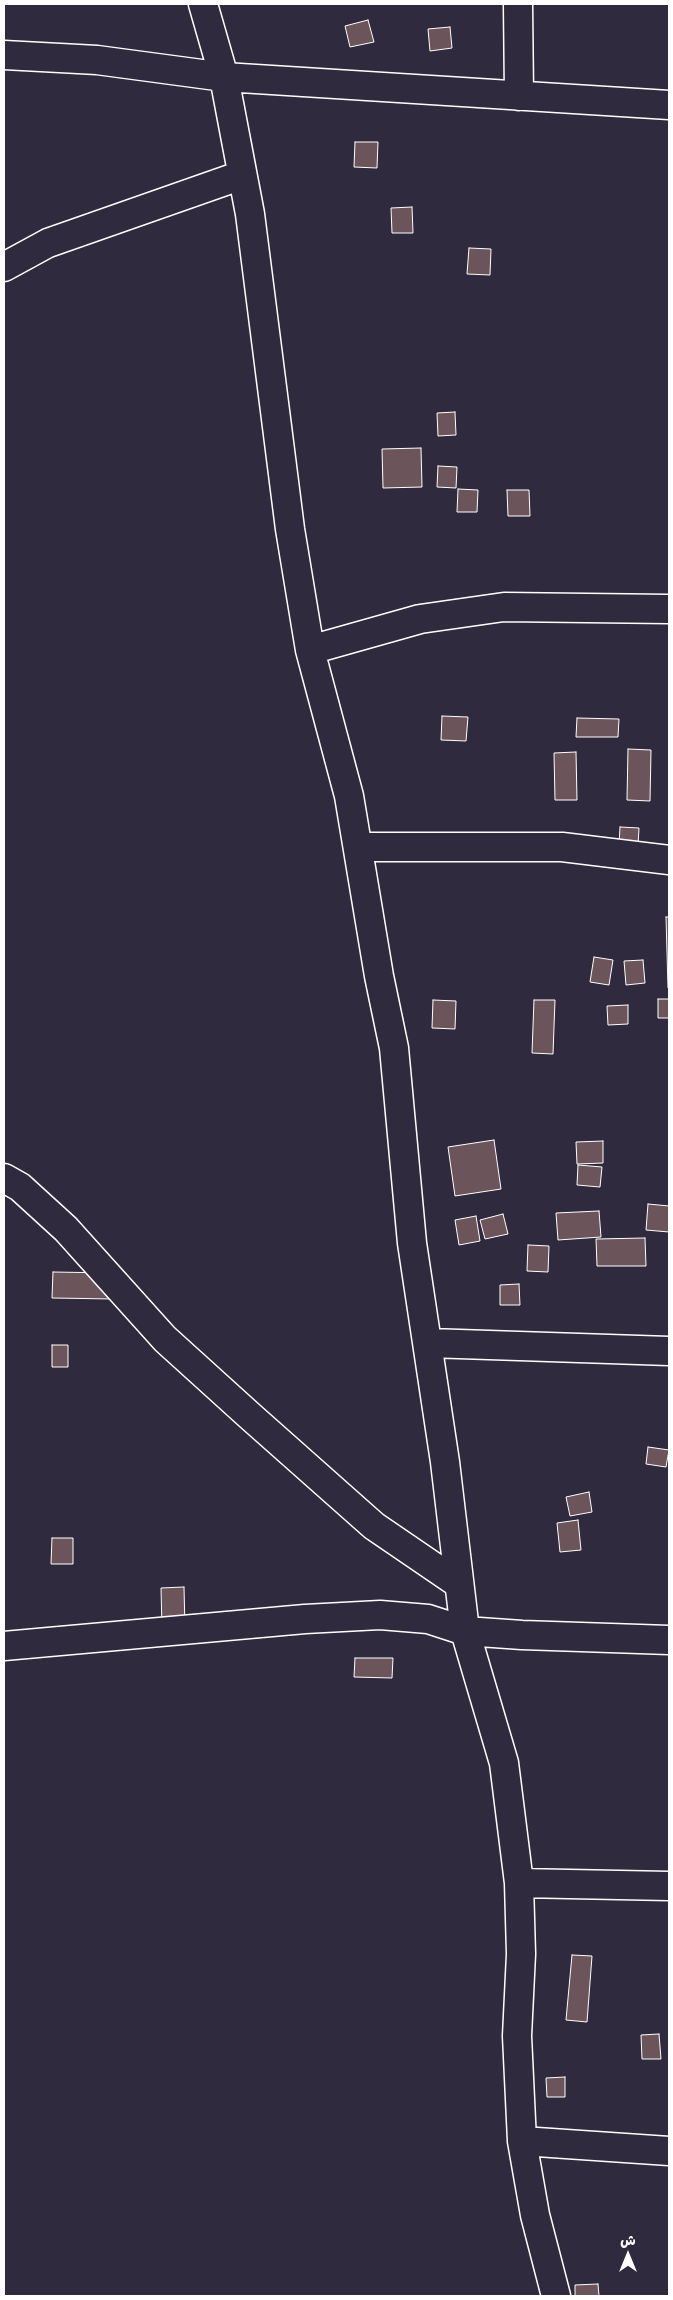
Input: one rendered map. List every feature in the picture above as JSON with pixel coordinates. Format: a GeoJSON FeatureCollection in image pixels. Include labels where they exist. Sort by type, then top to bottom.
{"type":"FeatureCollection","features":[{"type":"Feature","properties":{"kind":"street"},"geometry":{"type":"LineString","coordinates":[[203,4],[224,77],[250,214],[290,529],[310,650],[350,796],[379,976],[394,1048],[412,1243],[429,1344],[465,1631],[504,1763],[520,1883],[521,1954],[517,2036],[522,2141],[534,2215],[556,2296]]}},
{"type":"Feature","properties":{"kind":"street"},"geometry":{"type":"LineString","coordinates":[[518,4],[519,96]]}},
{"type":"Feature","properties":{"kind":"street"},"geometry":{"type":"LineString","coordinates":[[4,55],[97,60],[224,77],[669,105]]}},
{"type":"Feature","properties":{"kind":"street"},"geometry":{"type":"LineString","coordinates":[[4,267],[48,243],[242,175]]}},
{"type":"Feature","properties":{"kind":"street"},"geometry":{"type":"LineString","coordinates":[[310,650],[420,619],[504,607],[669,609]]}},
{"type":"Feature","properties":{"kind":"street"},"geometry":{"type":"LineString","coordinates":[[358,847],[562,847],[669,860]]}},
{"type":"Feature","properties":{"kind":"street"},"geometry":{"type":"LineString","coordinates":[[4,1178],[20,1187],[66,1229],[165,1339],[250,1416],[374,1526],[459,1584]]}},
{"type":"Feature","properties":{"kind":"street"},"geometry":{"type":"LineString","coordinates":[[429,1344],[669,1351]]}},
{"type":"Feature","properties":{"kind":"street"},"geometry":{"type":"LineString","coordinates":[[4,1646],[306,1618],[380,1615],[428,1618],[465,1631],[669,1640]]}},
{"type":"Feature","properties":{"kind":"street"},"geometry":{"type":"LineString","coordinates":[[520,1883],[669,1886]]}},
{"type":"Feature","properties":{"kind":"street"},"geometry":{"type":"LineString","coordinates":[[522,2141],[669,2151]]}},
{"type":"Feature","properties":{"kind":"building"},"geometry":{"type":"Polygon","coordinates":[[[368,20],[374,42],[350,47],[345,26],[368,20]]]}},
{"type":"Feature","properties":{"kind":"building"},"geometry":{"type":"Polygon","coordinates":[[[450,27],[452,48],[430,51],[428,29],[450,27]]]}},
{"type":"Feature","properties":{"kind":"building"},"geometry":{"type":"Polygon","coordinates":[[[355,142],[378,142],[377,168],[354,167],[355,142]]]}},
{"type":"Feature","properties":{"kind":"building"},"geometry":{"type":"Polygon","coordinates":[[[412,207],[413,233],[392,233],[391,208],[412,207]]]}},
{"type":"Feature","properties":{"kind":"building"},"geometry":{"type":"Polygon","coordinates":[[[469,248],[491,249],[490,275],[467,274],[469,248]]]}},
{"type":"Feature","properties":{"kind":"building"},"geometry":{"type":"Polygon","coordinates":[[[455,412],[456,435],[438,436],[437,413],[455,412]]]}},
{"type":"Feature","properties":{"kind":"building"},"geometry":{"type":"Polygon","coordinates":[[[421,448],[422,487],[383,488],[382,449],[421,448]]]}},
{"type":"Feature","properties":{"kind":"building"},"geometry":{"type":"Polygon","coordinates":[[[438,466],[457,467],[456,488],[437,487],[438,466]]]}},
{"type":"Feature","properties":{"kind":"building"},"geometry":{"type":"Polygon","coordinates":[[[458,489],[478,490],[477,512],[457,512],[458,489]]]}},
{"type":"Feature","properties":{"kind":"building"},"geometry":{"type":"Polygon","coordinates":[[[507,490],[529,490],[530,516],[508,516],[507,490]]]}},
{"type":"Feature","properties":{"kind":"building"},"geometry":{"type":"Polygon","coordinates":[[[442,716],[468,717],[466,741],[441,740],[442,716]]]}},
{"type":"Feature","properties":{"kind":"building"},"geometry":{"type":"Polygon","coordinates":[[[577,718],[619,719],[618,737],[576,737],[577,718]]]}},
{"type":"Feature","properties":{"kind":"building"},"geometry":{"type":"Polygon","coordinates":[[[628,749],[651,750],[650,801],[627,800],[628,749]]]}},
{"type":"Feature","properties":{"kind":"building"},"geometry":{"type":"Polygon","coordinates":[[[576,752],[577,800],[555,800],[554,753],[576,752]]]}},
{"type":"Feature","properties":{"kind":"building"},"geometry":{"type":"Polygon","coordinates":[[[620,827],[639,828],[638,846],[619,845],[620,827]]]}},
{"type":"Feature","properties":{"kind":"building"},"geometry":{"type":"Polygon","coordinates":[[[666,917],[669,917],[669,988],[668,988],[666,917]]]}},
{"type":"Feature","properties":{"kind":"building"},"geometry":{"type":"Polygon","coordinates":[[[594,957],[613,960],[609,985],[590,982],[594,957]]]}},
{"type":"Feature","properties":{"kind":"building"},"geometry":{"type":"Polygon","coordinates":[[[643,960],[645,983],[626,985],[624,961],[643,960]]]}},
{"type":"Feature","properties":{"kind":"building"},"geometry":{"type":"Polygon","coordinates":[[[658,999],[669,999],[669,1018],[658,1018],[658,999]]]}},
{"type":"Feature","properties":{"kind":"building"},"geometry":{"type":"Polygon","coordinates":[[[433,1000],[456,1001],[455,1029],[432,1028],[433,1000]]]}},
{"type":"Feature","properties":{"kind":"building"},"geometry":{"type":"Polygon","coordinates":[[[534,1000],[555,1000],[553,1054],[532,1053],[534,1000]]]}},
{"type":"Feature","properties":{"kind":"building"},"geometry":{"type":"Polygon","coordinates":[[[628,1005],[628,1024],[608,1025],[607,1006],[628,1005]]]}},
{"type":"Feature","properties":{"kind":"building"},"geometry":{"type":"Polygon","coordinates":[[[494,1140],[501,1189],[455,1196],[448,1147],[494,1140]]]}},
{"type":"Feature","properties":{"kind":"building"},"geometry":{"type":"Polygon","coordinates":[[[603,1141],[603,1163],[577,1164],[576,1142],[603,1141]]]}},
{"type":"Feature","properties":{"kind":"building"},"geometry":{"type":"Polygon","coordinates":[[[578,1165],[602,1167],[600,1187],[577,1185],[578,1165]]]}},
{"type":"Feature","properties":{"kind":"building"},"geometry":{"type":"Polygon","coordinates":[[[648,1204],[669,1206],[669,1232],[646,1230],[648,1204]]]}},
{"type":"Feature","properties":{"kind":"building"},"geometry":{"type":"Polygon","coordinates":[[[599,1211],[601,1237],[558,1240],[556,1213],[599,1211]]]}},
{"type":"Feature","properties":{"kind":"building"},"geometry":{"type":"Polygon","coordinates":[[[503,1214],[508,1234],[485,1239],[480,1220],[503,1214]]]}},
{"type":"Feature","properties":{"kind":"building"},"geometry":{"type":"Polygon","coordinates":[[[476,1216],[480,1241],[459,1245],[455,1220],[476,1216]]]}},
{"type":"Feature","properties":{"kind":"building"},"geometry":{"type":"Polygon","coordinates":[[[645,1238],[646,1266],[597,1266],[596,1239],[645,1238]]]}},
{"type":"Feature","properties":{"kind":"building"},"geometry":{"type":"Polygon","coordinates":[[[528,1245],[549,1246],[548,1272],[527,1271],[528,1245]]]}},
{"type":"Feature","properties":{"kind":"building"},"geometry":{"type":"Polygon","coordinates":[[[53,1272],[113,1273],[113,1299],[52,1298],[53,1272]]]}},
{"type":"Feature","properties":{"kind":"building"},"geometry":{"type":"Polygon","coordinates":[[[519,1284],[520,1305],[500,1305],[500,1285],[519,1284]]]}},
{"type":"Feature","properties":{"kind":"building"},"geometry":{"type":"Polygon","coordinates":[[[52,1345],[68,1345],[68,1367],[52,1367],[52,1345]]]}},
{"type":"Feature","properties":{"kind":"building"},"geometry":{"type":"Polygon","coordinates":[[[648,1447],[669,1450],[666,1467],[646,1464],[648,1447]]]}},
{"type":"Feature","properties":{"kind":"building"},"geometry":{"type":"Polygon","coordinates":[[[589,1492],[592,1512],[570,1516],[566,1497],[589,1492]]]}},
{"type":"Feature","properties":{"kind":"building"},"geometry":{"type":"Polygon","coordinates":[[[578,1520],[581,1550],[560,1552],[557,1523],[578,1520]]]}},
{"type":"Feature","properties":{"kind":"building"},"geometry":{"type":"Polygon","coordinates":[[[52,1538],[73,1538],[73,1564],[51,1564],[52,1538]]]}},
{"type":"Feature","properties":{"kind":"building"},"geometry":{"type":"Polygon","coordinates":[[[184,1587],[185,1629],[162,1629],[161,1588],[184,1587]]]}},
{"type":"Feature","properties":{"kind":"building"},"geometry":{"type":"Polygon","coordinates":[[[355,1658],[393,1658],[392,1678],[354,1677],[355,1658]]]}},
{"type":"Feature","properties":{"kind":"building"},"geometry":{"type":"Polygon","coordinates":[[[572,1955],[592,1956],[587,2022],[566,2020],[572,1955]]]}},
{"type":"Feature","properties":{"kind":"building"},"geometry":{"type":"Polygon","coordinates":[[[659,2034],[661,2059],[642,2059],[641,2035],[659,2034]]]}},
{"type":"Feature","properties":{"kind":"building"},"geometry":{"type":"Polygon","coordinates":[[[565,2077],[565,2097],[547,2097],[546,2078],[565,2077]]]}},
{"type":"Feature","properties":{"kind":"building"},"geometry":{"type":"Polygon","coordinates":[[[598,2284],[599,2296],[575,2296],[575,2285],[598,2284]]]}}]}
